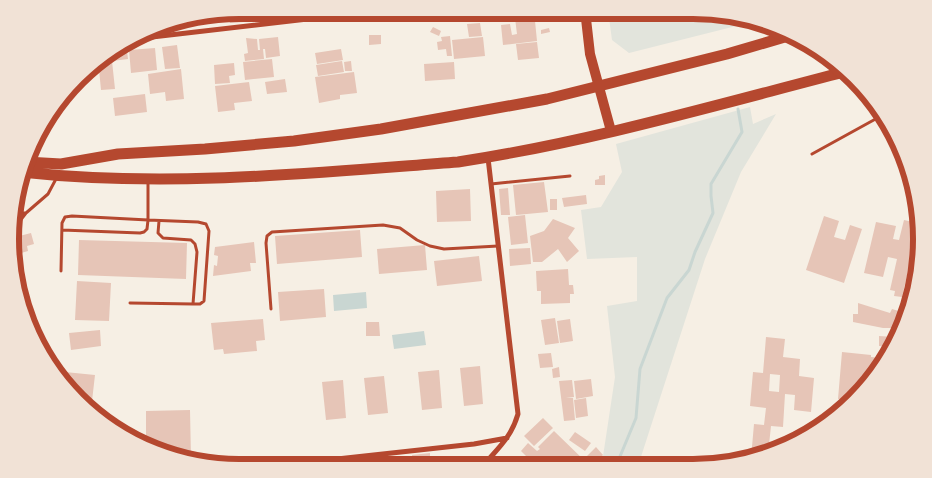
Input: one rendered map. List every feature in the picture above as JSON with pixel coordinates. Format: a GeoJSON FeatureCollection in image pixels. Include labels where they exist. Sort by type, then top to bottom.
{"type":"FeatureCollection","features":[{"type":"Feature","properties":{"kind":"main road"},"geometry":{"type":"LineString","coordinates":[[586,19],[590,54],[611,131]]}},
{"type":"Feature","properties":{"kind":"main road"},"geometry":{"type":"LineString","coordinates":[[33,162],[61,164],[118,154],[205,149],[304,140],[437,120],[548,99],[599,87],[781,38]]}},
{"type":"Feature","properties":{"kind":"main road"},"geometry":{"type":"LineString","coordinates":[[29,173],[57,176],[148,179],[257,177],[458,162],[646,124],[838,73]]}},
{"type":"Feature","properties":{"kind":"street"},"geometry":{"type":"LineString","coordinates":[[156,36],[307,19]]}},
{"type":"Feature","properties":{"kind":"street"},"geometry":{"type":"LineString","coordinates":[[488,157],[518,414],[514,428],[489,459]]}},
{"type":"Feature","properties":{"kind":"street"},"geometry":{"type":"LineString","coordinates":[[337,459],[474,444],[507,438]]}},
{"type":"Feature","properties":{"kind":"lane"},"geometry":{"type":"LineString","coordinates":[[812,154],[877,118]]}},
{"type":"Feature","properties":{"kind":"lane"},"geometry":{"type":"LineString","coordinates":[[19,222],[26,213],[48,194],[57,176]]}},
{"type":"Feature","properties":{"kind":"lane"},"geometry":{"type":"LineString","coordinates":[[491,184],[570,176]]}},
{"type":"Feature","properties":{"kind":"lane"},"geometry":{"type":"LineString","coordinates":[[62,230],[144,232],[147,229],[148,220],[148,179]]}},
{"type":"Feature","properties":{"kind":"lane"},"geometry":{"type":"LineString","coordinates":[[21,213],[26,213]]}},
{"type":"Feature","properties":{"kind":"lane"},"geometry":{"type":"LineString","coordinates":[[61,271],[62,223],[65,217],[159,220],[206,224],[210,231],[204,301],[200,304],[130,303]]}},
{"type":"Feature","properties":{"kind":"lane"},"geometry":{"type":"LineString","coordinates":[[159,220],[158,233],[163,238],[191,240],[195,244],[197,252],[193,304]]}},
{"type":"Feature","properties":{"kind":"lane"},"geometry":{"type":"LineString","coordinates":[[271,309],[266,243],[267,236],[272,232],[383,225],[400,228],[417,240],[430,246],[444,249],[498,246]]}},
{"type":"Feature","properties":{"kind":"shaded area"},"geometry":{"type":"Polygon","coordinates":[[[609,19],[707,19],[743,24],[629,53],[612,40],[609,19]]]}},
{"type":"Feature","properties":{"kind":"shaded area"},"geometry":{"type":"Polygon","coordinates":[[[750,107],[753,124],[776,114],[741,172],[705,259],[640,459],[603,459],[615,377],[607,306],[637,301],[637,257],[587,259],[581,210],[601,207],[622,172],[616,144],[750,107]]]}},
{"type":"Feature","properties":{"kind":"shaded area"},"geometry":{"type":"Polygon","coordinates":[[[366,292],[367,308],[334,311],[333,295],[366,292]]]}},
{"type":"Feature","properties":{"kind":"shaded area"},"geometry":{"type":"Polygon","coordinates":[[[424,331],[426,345],[394,349],[392,335],[424,331]]]}},
{"type":"Feature","properties":{"kind":"building"},"geometry":{"type":"Polygon","coordinates":[[[230,19],[244,19],[244,22],[230,23],[230,19]]]}},
{"type":"Feature","properties":{"kind":"building"},"geometry":{"type":"Polygon","coordinates":[[[515,19],[536,19],[519,22],[535,21],[537,41],[503,45],[501,25],[510,24],[512,35],[517,34],[515,19]]]}},
{"type":"Feature","properties":{"kind":"building"},"geometry":{"type":"Polygon","coordinates":[[[480,23],[482,36],[469,37],[467,24],[480,23]]]}},
{"type":"Feature","properties":{"kind":"building"},"geometry":{"type":"Polygon","coordinates":[[[433,27],[441,31],[439,36],[430,32],[433,27]]]}},
{"type":"Feature","properties":{"kind":"building"},"geometry":{"type":"Polygon","coordinates":[[[549,28],[550,32],[541,34],[541,30],[549,28]]]}},
{"type":"Feature","properties":{"kind":"building"},"geometry":{"type":"Polygon","coordinates":[[[369,35],[381,35],[381,44],[369,45],[369,35]]]}},
{"type":"Feature","properties":{"kind":"building"},"geometry":{"type":"Polygon","coordinates":[[[450,36],[452,56],[447,56],[446,49],[438,50],[437,42],[442,41],[441,37],[450,36]]]}},
{"type":"Feature","properties":{"kind":"building"},"geometry":{"type":"Polygon","coordinates":[[[278,37],[280,56],[266,58],[265,49],[263,49],[264,59],[245,61],[244,54],[248,53],[246,38],[257,39],[258,50],[260,50],[259,39],[278,37]]]}},
{"type":"Feature","properties":{"kind":"building"},"geometry":{"type":"Polygon","coordinates":[[[483,37],[485,56],[454,59],[452,40],[483,37]]]}},
{"type":"Feature","properties":{"kind":"building"},"geometry":{"type":"Polygon","coordinates":[[[537,42],[539,58],[518,60],[516,44],[537,42]]]}},
{"type":"Feature","properties":{"kind":"building"},"geometry":{"type":"Polygon","coordinates":[[[177,45],[180,68],[165,69],[162,47],[177,45]]]}},
{"type":"Feature","properties":{"kind":"building"},"geometry":{"type":"Polygon","coordinates":[[[155,48],[157,70],[131,73],[129,50],[155,48]]]}},
{"type":"Feature","properties":{"kind":"building"},"geometry":{"type":"Polygon","coordinates":[[[341,49],[343,60],[317,64],[315,53],[341,49]]]}},
{"type":"Feature","properties":{"kind":"building"},"geometry":{"type":"Polygon","coordinates":[[[127,51],[128,59],[112,61],[115,89],[101,90],[99,69],[127,51]]]}},
{"type":"Feature","properties":{"kind":"building"},"geometry":{"type":"Polygon","coordinates":[[[272,59],[274,77],[245,80],[243,62],[272,59]]]}},
{"type":"Feature","properties":{"kind":"building"},"geometry":{"type":"Polygon","coordinates":[[[342,61],[344,72],[318,76],[316,65],[342,61]]]}},
{"type":"Feature","properties":{"kind":"building"},"geometry":{"type":"Polygon","coordinates":[[[351,61],[352,71],[345,71],[344,62],[351,61]]]}},
{"type":"Feature","properties":{"kind":"building"},"geometry":{"type":"Polygon","coordinates":[[[454,62],[455,79],[425,81],[424,64],[454,62]]]}},
{"type":"Feature","properties":{"kind":"building"},"geometry":{"type":"Polygon","coordinates":[[[234,63],[235,75],[229,76],[230,83],[215,84],[214,65],[234,63]]]}},
{"type":"Feature","properties":{"kind":"building"},"geometry":{"type":"Polygon","coordinates":[[[181,69],[184,99],[166,101],[165,92],[150,94],[148,74],[181,69]]]}},
{"type":"Feature","properties":{"kind":"building"},"geometry":{"type":"Polygon","coordinates":[[[354,72],[357,93],[340,95],[340,99],[319,103],[315,77],[354,72]]]}},
{"type":"Feature","properties":{"kind":"building"},"geometry":{"type":"Polygon","coordinates":[[[285,79],[287,92],[267,94],[265,82],[285,79]]]}},
{"type":"Feature","properties":{"kind":"building"},"geometry":{"type":"Polygon","coordinates":[[[249,82],[252,101],[234,103],[235,110],[218,112],[215,86],[249,82]]]}},
{"type":"Feature","properties":{"kind":"building"},"geometry":{"type":"Polygon","coordinates":[[[145,94],[147,112],[115,116],[113,98],[145,94]]]}},
{"type":"Feature","properties":{"kind":"building"},"geometry":{"type":"Polygon","coordinates":[[[605,175],[605,185],[595,185],[595,180],[599,179],[599,176],[605,175]]]}},
{"type":"Feature","properties":{"kind":"building"},"geometry":{"type":"Polygon","coordinates":[[[544,182],[548,212],[516,215],[513,185],[544,182]]]}},
{"type":"Feature","properties":{"kind":"building"},"geometry":{"type":"Polygon","coordinates":[[[508,188],[510,215],[501,215],[499,189],[508,188]]]}},
{"type":"Feature","properties":{"kind":"building"},"geometry":{"type":"Polygon","coordinates":[[[470,189],[471,221],[437,222],[436,191],[470,189]]]}},
{"type":"Feature","properties":{"kind":"building"},"geometry":{"type":"Polygon","coordinates":[[[586,195],[587,204],[564,207],[562,198],[586,195]]]}},
{"type":"Feature","properties":{"kind":"building"},"geometry":{"type":"Polygon","coordinates":[[[550,199],[557,199],[557,210],[550,210],[550,199]]]}},
{"type":"Feature","properties":{"kind":"building"},"geometry":{"type":"Polygon","coordinates":[[[525,215],[528,243],[511,245],[508,217],[525,215]]]}},
{"type":"Feature","properties":{"kind":"building"},"geometry":{"type":"Polygon","coordinates":[[[824,216],[839,221],[834,237],[845,240],[850,225],[862,229],[844,283],[806,270],[824,216]]]}},
{"type":"Feature","properties":{"kind":"building"},"geometry":{"type":"Polygon","coordinates":[[[553,219],[575,228],[568,238],[579,251],[567,262],[558,249],[542,262],[533,262],[530,236],[544,231],[553,219]]]}},
{"type":"Feature","properties":{"kind":"building"},"geometry":{"type":"Polygon","coordinates":[[[904,220],[913,222],[913,250],[902,297],[894,296],[895,291],[890,290],[897,259],[888,257],[883,277],[864,273],[876,222],[896,226],[893,239],[899,240],[904,220]]]}},
{"type":"Feature","properties":{"kind":"building"},"geometry":{"type":"Polygon","coordinates":[[[360,230],[362,257],[277,264],[275,236],[360,230]]]}},
{"type":"Feature","properties":{"kind":"building"},"geometry":{"type":"Polygon","coordinates":[[[31,233],[34,244],[27,246],[28,251],[19,254],[19,253],[19,236],[31,233]]]}},
{"type":"Feature","properties":{"kind":"building"},"geometry":{"type":"Polygon","coordinates":[[[79,240],[187,243],[186,279],[78,275],[79,240]]]}},
{"type":"Feature","properties":{"kind":"building"},"geometry":{"type":"Polygon","coordinates":[[[254,242],[256,263],[250,263],[251,271],[213,276],[214,265],[217,266],[218,256],[214,255],[215,247],[254,242]]]}},
{"type":"Feature","properties":{"kind":"building"},"geometry":{"type":"Polygon","coordinates":[[[425,245],[427,270],[379,274],[377,249],[425,245]]]}},
{"type":"Feature","properties":{"kind":"building"},"geometry":{"type":"Polygon","coordinates":[[[530,248],[531,264],[510,266],[509,249],[530,248]]]}},
{"type":"Feature","properties":{"kind":"building"},"geometry":{"type":"Polygon","coordinates":[[[479,256],[482,281],[437,286],[434,261],[479,256]]]}},
{"type":"Feature","properties":{"kind":"building"},"geometry":{"type":"Polygon","coordinates":[[[568,269],[569,285],[573,285],[574,294],[570,294],[570,303],[541,304],[541,291],[537,291],[536,271],[568,269]]]}},
{"type":"Feature","properties":{"kind":"building"},"geometry":{"type":"Polygon","coordinates":[[[77,281],[111,283],[109,321],[75,320],[77,281]]]}},
{"type":"Feature","properties":{"kind":"building"},"geometry":{"type":"Polygon","coordinates":[[[324,289],[326,317],[280,321],[278,292],[324,289]]]}},
{"type":"Feature","properties":{"kind":"building"},"geometry":{"type":"Polygon","coordinates":[[[858,303],[890,313],[892,309],[901,312],[894,328],[883,328],[853,322],[853,314],[858,314],[858,303]]]}},
{"type":"Feature","properties":{"kind":"building"},"geometry":{"type":"Polygon","coordinates":[[[555,318],[559,343],[545,345],[541,320],[555,318]]]}},
{"type":"Feature","properties":{"kind":"building"},"geometry":{"type":"Polygon","coordinates":[[[263,319],[265,340],[256,341],[257,351],[224,354],[223,349],[214,350],[211,323],[263,319]]]}},
{"type":"Feature","properties":{"kind":"building"},"geometry":{"type":"Polygon","coordinates":[[[570,319],[573,341],[560,343],[557,321],[570,319]]]}},
{"type":"Feature","properties":{"kind":"building"},"geometry":{"type":"Polygon","coordinates":[[[366,322],[379,322],[380,336],[366,336],[366,322]]]}},
{"type":"Feature","properties":{"kind":"building"},"geometry":{"type":"Polygon","coordinates":[[[100,330],[101,346],[71,350],[69,333],[100,330]]]}},
{"type":"Feature","properties":{"kind":"building"},"geometry":{"type":"Polygon","coordinates":[[[879,336],[891,337],[885,346],[879,346],[879,336]]]}},
{"type":"Feature","properties":{"kind":"building"},"geometry":{"type":"Polygon","coordinates":[[[766,337],[785,339],[783,357],[800,359],[799,376],[814,378],[811,412],[794,410],[795,395],[785,394],[783,427],[771,426],[769,446],[752,452],[754,424],[764,425],[766,408],[750,406],[753,372],[763,373],[766,337]],[[770,374],[769,391],[779,392],[780,375],[770,374]]]}},
{"type":"Feature","properties":{"kind":"building"},"geometry":{"type":"Polygon","coordinates":[[[842,352],[878,358],[849,395],[844,400],[838,399],[842,352]]]}},
{"type":"Feature","properties":{"kind":"building"},"geometry":{"type":"Polygon","coordinates":[[[551,353],[553,367],[540,368],[538,354],[551,353]]]}},
{"type":"Feature","properties":{"kind":"building"},"geometry":{"type":"Polygon","coordinates":[[[480,366],[483,404],[464,406],[460,368],[480,366]]]}},
{"type":"Feature","properties":{"kind":"building"},"geometry":{"type":"Polygon","coordinates":[[[559,367],[560,377],[553,378],[552,369],[559,367]]]}},
{"type":"Feature","properties":{"kind":"building"},"geometry":{"type":"Polygon","coordinates":[[[439,370],[442,408],[422,410],[418,372],[439,370]]]}},
{"type":"Feature","properties":{"kind":"building"},"geometry":{"type":"Polygon","coordinates":[[[63,372],[95,375],[92,401],[83,395],[63,372]]]}},
{"type":"Feature","properties":{"kind":"building"},"geometry":{"type":"Polygon","coordinates":[[[384,376],[388,413],[368,415],[364,378],[384,376]]]}},
{"type":"Feature","properties":{"kind":"building"},"geometry":{"type":"Polygon","coordinates":[[[591,379],[593,396],[576,399],[574,381],[591,379]]]}},
{"type":"Feature","properties":{"kind":"building"},"geometry":{"type":"Polygon","coordinates":[[[343,380],[346,418],[326,420],[322,382],[343,380]]]}},
{"type":"Feature","properties":{"kind":"building"},"geometry":{"type":"Polygon","coordinates":[[[572,380],[574,397],[566,398],[573,398],[575,420],[564,421],[559,381],[572,380]]]}},
{"type":"Feature","properties":{"kind":"building"},"geometry":{"type":"Polygon","coordinates":[[[586,398],[588,416],[576,418],[574,400],[586,398]]]}},
{"type":"Feature","properties":{"kind":"building"},"geometry":{"type":"Polygon","coordinates":[[[190,410],[191,454],[168,448],[146,439],[146,411],[190,410]]]}},
{"type":"Feature","properties":{"kind":"building"},"geometry":{"type":"Polygon","coordinates":[[[543,418],[553,428],[534,446],[524,436],[543,418]]]}},
{"type":"Feature","properties":{"kind":"building"},"geometry":{"type":"Polygon","coordinates":[[[554,431],[583,459],[568,459],[566,457],[564,459],[529,459],[521,451],[528,443],[537,451],[540,449],[538,447],[554,431]]]}},
{"type":"Feature","properties":{"kind":"building"},"geometry":{"type":"Polygon","coordinates":[[[575,432],[591,443],[585,451],[569,440],[575,432]]]}},
{"type":"Feature","properties":{"kind":"building"},"geometry":{"type":"Polygon","coordinates":[[[596,447],[603,455],[599,459],[590,459],[587,456],[596,447]]]}},
{"type":"Feature","properties":{"kind":"building"},"geometry":{"type":"Polygon","coordinates":[[[430,453],[430,459],[413,459],[412,455],[430,453]]]}},
{"type":"Feature","properties":{"kind":"waterway"},"geometry":{"type":"LineString","coordinates":[[619,459],[636,418],[640,369],[667,298],[689,270],[713,213],[711,184],[742,132],[738,109]]}}]}
